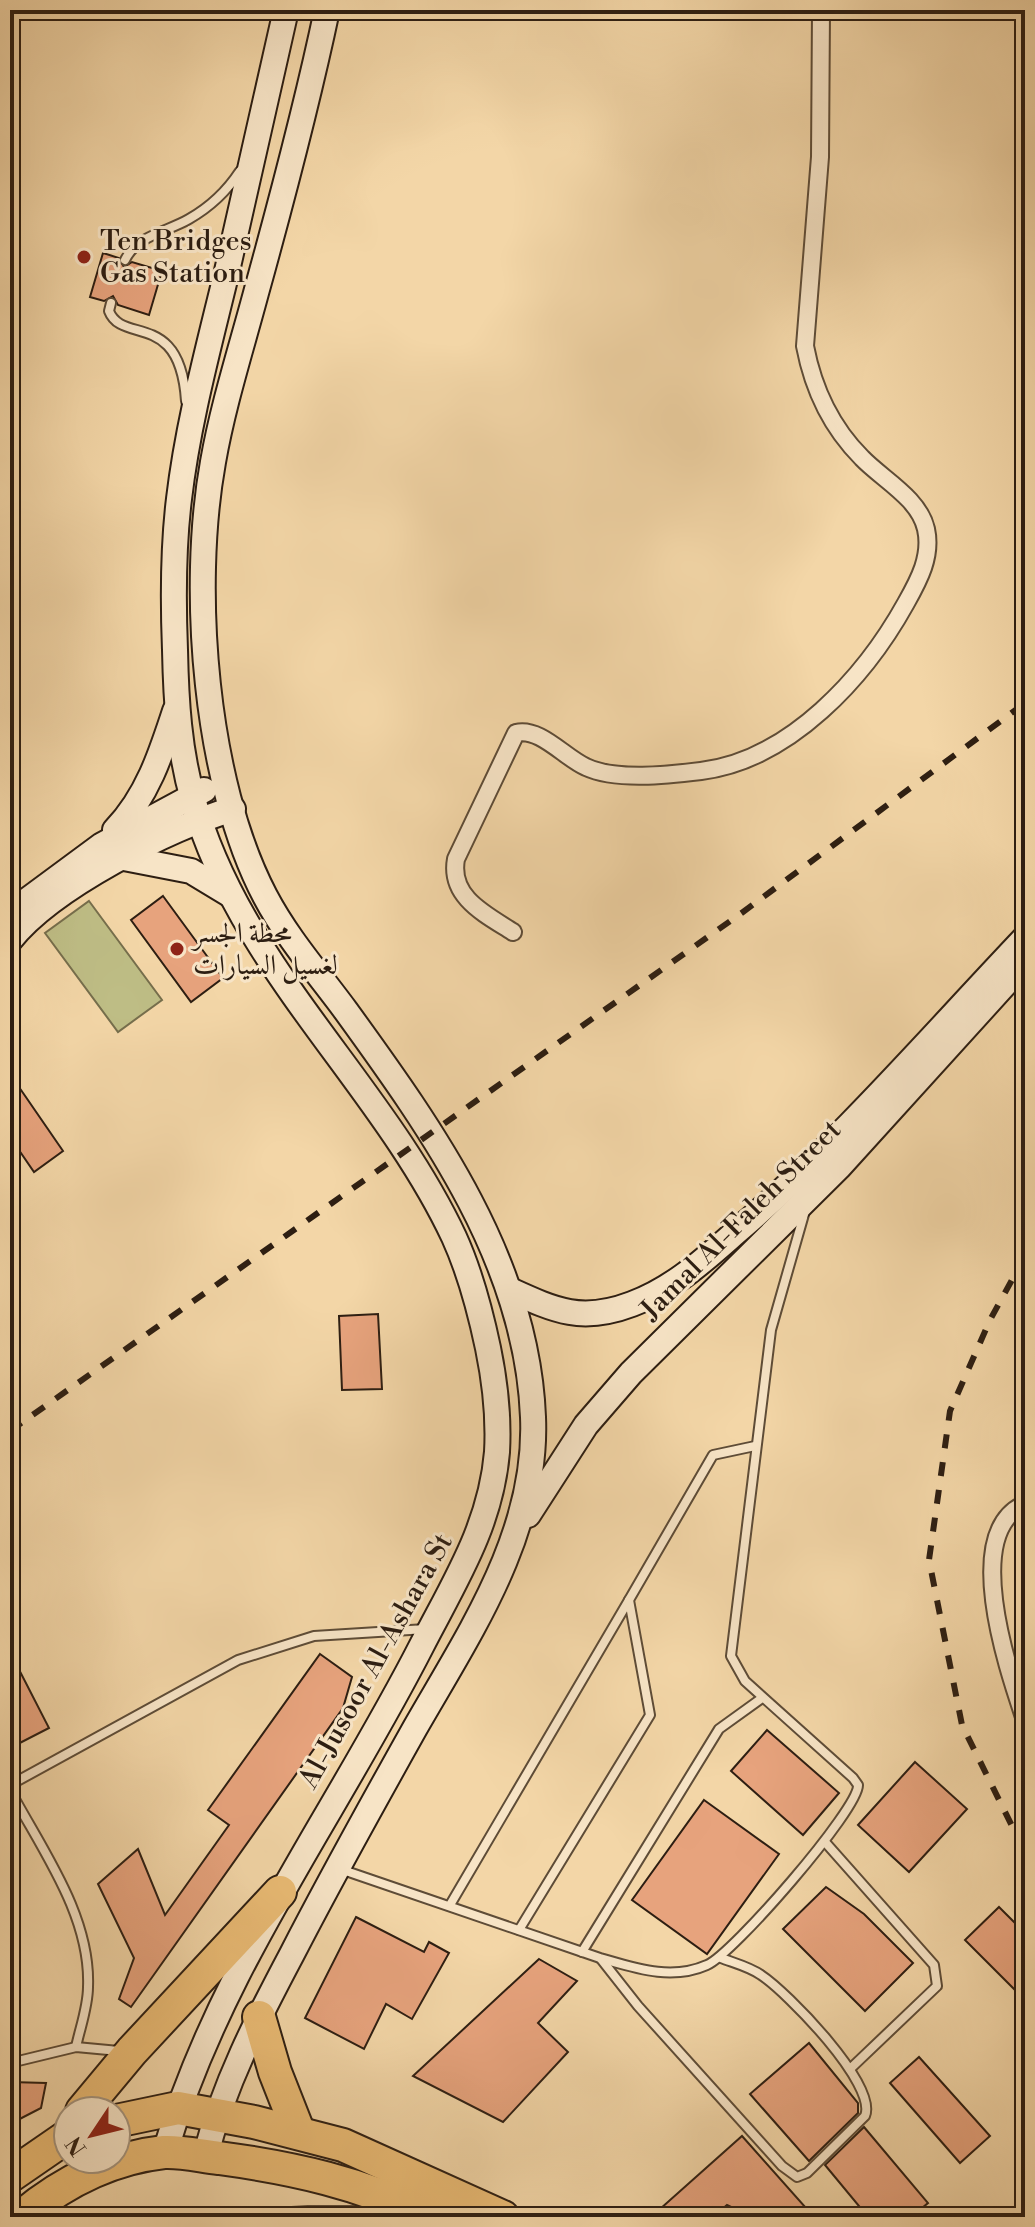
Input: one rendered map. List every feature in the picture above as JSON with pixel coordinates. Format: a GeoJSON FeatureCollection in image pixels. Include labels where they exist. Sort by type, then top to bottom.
{"type":"FeatureCollection","features":[{"type":"Feature","properties":{"kind":"highway"},"geometry":{"type":"LineString","coordinates":[[95,2095],[132,2051],[280,1892]]}},
{"type":"Feature","properties":{"kind":"highway"},"geometry":{"type":"LineString","coordinates":[[259,2017],[275,2072],[299,2133]]}},
{"type":"Feature","properties":{"kind":"highway"},"geometry":{"type":"LineString","coordinates":[[132,2118],[178,2108],[217,2113],[299,2133],[367,2154],[503,2217]]}},
{"type":"Feature","properties":{"kind":"highway"},"geometry":{"type":"LineString","coordinates":[[10,2176],[52,2144]]}},
{"type":"Feature","properties":{"kind":"highway"},"geometry":{"type":"LineString","coordinates":[[21,2217],[53,2190],[93,2170],[165,2152],[294,2169],[343,2181],[424,2214]]}},
{"type":"Feature","properties":{"kind":"main road","name":"Al-Jusoor Al-Ashara St"},"geometry":{"type":"LineString","coordinates":[[165,2152],[178,2108],[210,2031],[280,1892],[396,1698],[470,1557],[492,1488],[497,1412],[479,1307],[456,1241],[393,1133],[283,984],[229,894],[191,795],[176,709],[175,557],[179,499],[188,442],[286,10]]}},
{"type":"Feature","properties":{"kind":"main road"},"geometry":{"type":"LineString","coordinates":[[205,2157],[235,2065],[259,2017],[336,1868],[504,1566],[527,1502],[533,1417],[526,1360],[510,1290],[451,1165],[411,1102],[272,910],[260,888],[225,781],[210,707],[204,566],[212,467],[305,112],[327,10]]}},
{"type":"Feature","properties":{"kind":"main road"},"geometry":{"type":"LineString","coordinates":[[102,845],[132,812],[157,765],[176,709]]}},
{"type":"Feature","properties":{"kind":"main road"},"geometry":{"type":"LineString","coordinates":[[10,913],[102,845],[191,795],[225,781]]}},
{"type":"Feature","properties":{"kind":"main road"},"geometry":{"type":"LineString","coordinates":[[10,940],[54,900],[124,858],[200,821],[233,809]]}},
{"type":"Feature","properties":{"kind":"main road"},"geometry":{"type":"LineString","coordinates":[[124,858],[191,871],[229,894]]}},
{"type":"Feature","properties":{"kind":"main road","name":"Jamal Al-Faleh Street"},"geometry":{"type":"LineString","coordinates":[[510,1290],[560,1313],[594,1313],[631,1305],[666,1289],[793,1183],[1025,938]]}},
{"type":"Feature","properties":{"kind":"main road","name":"Jamal Al-Faleh Street"},"geometry":{"type":"LineString","coordinates":[[516,1534],[586,1425],[607,1399],[686,1316],[808,1199],[1025,962]]}},
{"type":"Feature","properties":{"kind":"street"},"geometry":{"type":"LineString","coordinates":[[513,932],[474,907],[464,896],[454,874],[456,859],[516,733],[533,734],[586,767],[599,771],[629,774],[702,771],[744,759],[772,746],[836,696],[889,634],[920,577],[929,546],[925,524],[912,503],[860,456],[828,415],[805,346],[820,157],[821,10]]}},
{"type":"Feature","properties":{"kind":"street"},"geometry":{"type":"LineString","coordinates":[[1025,1504],[1007,1518],[999,1533],[993,1562],[996,1626],[1025,1720]]}},
{"type":"Feature","properties":{"kind":"lane"},"geometry":{"type":"LineString","coordinates":[[125,260],[138,242],[187,221],[225,192],[256,142]]}},
{"type":"Feature","properties":{"kind":"lane"},"geometry":{"type":"LineString","coordinates":[[111,303],[112,317],[165,341],[178,356],[184,375],[188,442]]}},
{"type":"Feature","properties":{"kind":"lane"},"geometry":{"type":"LineString","coordinates":[[336,1868],[600,1958],[643,1971],[666,1973],[705,1966],[721,1958],[825,1842],[855,1800],[858,1785],[745,1681],[731,1656],[771,1330],[808,1199]]}},
{"type":"Feature","properties":{"kind":"lane"},"geometry":{"type":"LineString","coordinates":[[450,1905],[713,1455],[755,1446]]}},
{"type":"Feature","properties":{"kind":"lane"},"geometry":{"type":"LineString","coordinates":[[519,1930],[650,1715],[629,1600]]}},
{"type":"Feature","properties":{"kind":"lane"},"geometry":{"type":"LineString","coordinates":[[76,2047],[89,1988],[86,1949],[75,1911],[10,1788],[238,1660],[314,1636],[431,1628]]}},
{"type":"Feature","properties":{"kind":"lane"},"geometry":{"type":"LineString","coordinates":[[582,1952],[719,1729],[762,1698]]}},
{"type":"Feature","properties":{"kind":"lane"},"geometry":{"type":"LineString","coordinates":[[825,1842],[934,1965],[938,1975],[937,1986],[850,2069]]}},
{"type":"Feature","properties":{"kind":"lane"},"geometry":{"type":"LineString","coordinates":[[600,1958],[638,2006],[771,2155],[797,2177],[807,2173],[868,2111],[850,2069],[786,1993],[758,1972],[721,1958]]}},
{"type":"Feature","properties":{"kind":"lane"},"geometry":{"type":"LineString","coordinates":[[10,2063],[76,2047],[132,2051]]}},
{"type":"Feature","properties":{"kind":"lane"},"geometry":{"type":"LineString","coordinates":[[210,2217],[308,2211],[424,2214]]}},
{"type":"Feature","properties":{"kind":"shaded area"},"geometry":{"type":"Polygon","coordinates":[[[89,901],[162,1000],[118,1032],[45,933],[89,901]]]}},
{"type":"Feature","properties":{"kind":"building"},"geometry":{"type":"Polygon","coordinates":[[[103,253],[119,258],[124,267],[132,262],[162,271],[149,315],[118,305],[113,296],[104,301],[90,297],[103,253]]]}},
{"type":"Feature","properties":{"kind":"building","name":"محطة الجسر لغسيل السيارات"},"geometry":{"type":"Polygon","coordinates":[[[163,896],[223,978],[191,1002],[131,920],[163,896]]]}},
{"type":"Feature","properties":{"kind":"building"},"geometry":{"type":"Polygon","coordinates":[[[10,1074],[63,1151],[34,1172],[10,1137],[10,1074]]]}},
{"type":"Feature","properties":{"kind":"building"},"geometry":{"type":"Polygon","coordinates":[[[378,1314],[382,1389],[342,1390],[339,1316],[378,1314]]]}},
{"type":"Feature","properties":{"kind":"building"},"geometry":{"type":"Polygon","coordinates":[[[10,1652],[49,1728],[10,1748],[10,1652]]]}},
{"type":"Feature","properties":{"kind":"building"},"geometry":{"type":"Polygon","coordinates":[[[320,1654],[352,1677],[343,1708],[131,2007],[119,1999],[134,1958],[98,1884],[138,1849],[165,1915],[229,1825],[208,1810],[320,1654]]]}},
{"type":"Feature","properties":{"kind":"building"},"geometry":{"type":"Polygon","coordinates":[[[767,1730],[839,1793],[803,1835],[731,1771],[767,1730]]]}},
{"type":"Feature","properties":{"kind":"building"},"geometry":{"type":"Polygon","coordinates":[[[915,1762],[967,1809],[909,1872],[858,1825],[915,1762]]]}},
{"type":"Feature","properties":{"kind":"building"},"geometry":{"type":"Polygon","coordinates":[[[704,1800],[779,1854],[707,1954],[632,1900],[704,1800]]]}},
{"type":"Feature","properties":{"kind":"building"},"geometry":{"type":"Polygon","coordinates":[[[826,1887],[864,1914],[913,1963],[865,2011],[783,1929],[826,1887]]]}},
{"type":"Feature","properties":{"kind":"building"},"geometry":{"type":"Polygon","coordinates":[[[999,1907],[1025,1933],[1025,2000],[965,1940],[999,1907]]]}},
{"type":"Feature","properties":{"kind":"building"},"geometry":{"type":"Polygon","coordinates":[[[356,1917],[424,1952],[429,1942],[449,1953],[412,2019],[386,2004],[364,2049],[305,2018],[356,1917]]]}},
{"type":"Feature","properties":{"kind":"building"},"geometry":{"type":"Polygon","coordinates":[[[539,1959],[577,1981],[538,2023],[568,2052],[503,2122],[413,2076],[539,1959]]]}},
{"type":"Feature","properties":{"kind":"building"},"geometry":{"type":"Polygon","coordinates":[[[809,2043],[858,2103],[858,2113],[809,2161],[750,2094],[809,2043]]]}},
{"type":"Feature","properties":{"kind":"building"},"geometry":{"type":"Polygon","coordinates":[[[919,2057],[990,2136],[960,2163],[890,2083],[919,2057]]]}},
{"type":"Feature","properties":{"kind":"building"},"geometry":{"type":"Polygon","coordinates":[[[10,2082],[46,2083],[41,2108],[10,2124],[10,2082]]]}},
{"type":"Feature","properties":{"kind":"building"},"geometry":{"type":"Polygon","coordinates":[[[864,2127],[928,2203],[911,2217],[868,2217],[825,2165],[864,2127]]]}},
{"type":"Feature","properties":{"kind":"building"},"geometry":{"type":"Polygon","coordinates":[[[742,2136],[814,2217],[752,2217],[727,2205],[713,2217],[668,2217],[660,2209],[742,2136]]]}},
{"type":"Feature","properties":{"kind":"railway"},"geometry":{"type":"LineString","coordinates":[[10,1431],[743,912],[1025,703]]}},
{"type":"Feature","properties":{"kind":"railway"},"geometry":{"type":"LineString","coordinates":[[1025,1256],[990,1320],[950,1411],[929,1560],[962,1725],[1013,1828],[1025,1845]]}},
{"type":"Feature","properties":{"kind":"place","name":"Ten Bridges Gas Station"},"geometry":{"type":"Point","coordinates":[84,257]}},
{"type":"Feature","properties":{"kind":"place","name":"محطة الجسر لغسيل السيارات"},"geometry":{"type":"Point","coordinates":[177,949]}}]}
